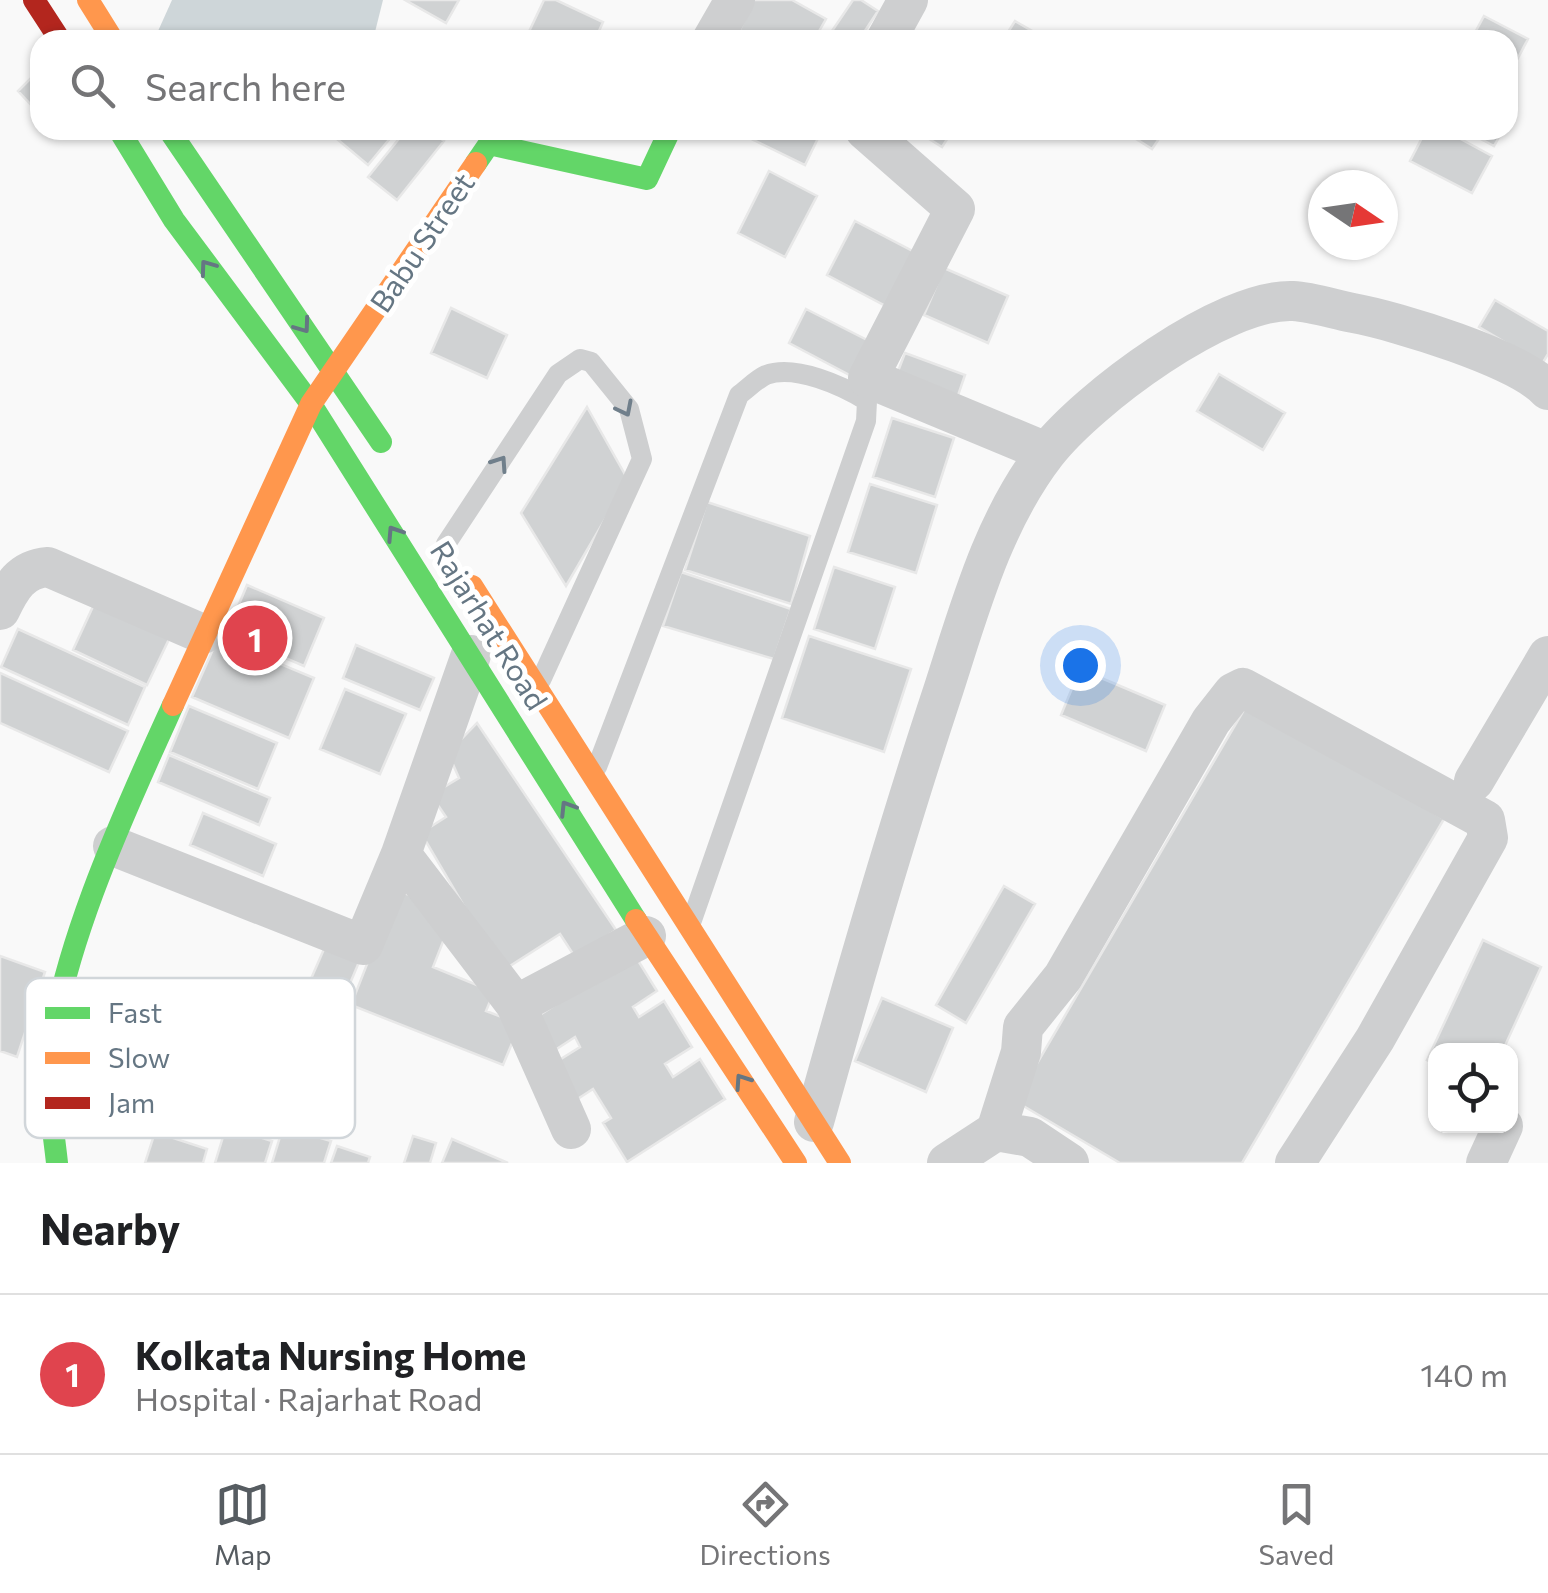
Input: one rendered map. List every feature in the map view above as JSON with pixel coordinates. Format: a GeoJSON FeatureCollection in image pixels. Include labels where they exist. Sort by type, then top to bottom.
{"type":"FeatureCollection","features":[{"type":"Feature","properties":{"kind":"main road"},"geometry":{"type":"LineString","coordinates":[[34,0],[54,30]]}},
{"type":"Feature","properties":{"kind":"main road"},"geometry":{"type":"LineString","coordinates":[[88,0],[107,30]]}},
{"type":"Feature","properties":{"kind":"main road","name":"Rajarhat Road"},"geometry":{"type":"LineString","coordinates":[[125,140],[174,220],[312,404],[646,936],[796,1163]]}},
{"type":"Feature","properties":{"kind":"main road"},"geometry":{"type":"LineString","coordinates":[[175,140],[337,373],[396,466]]}},
{"type":"Feature","properties":{"kind":"main road","name":"Babu Street"},"geometry":{"type":"LineString","coordinates":[[337,373],[488,144],[646,179],[665,140]]}},
{"type":"Feature","properties":{"kind":"main road"},"geometry":{"type":"LineString","coordinates":[[65,978],[113,846],[203,634],[312,404],[337,373]]}},
{"type":"Feature","properties":{"kind":"main road","name":"Rajarhat Road"},"geometry":{"type":"LineString","coordinates":[[441,536],[840,1163]]}},
{"type":"Feature","properties":{"kind":"main road"},"geometry":{"type":"LineString","coordinates":[[55,1138],[57,1163]]}},
{"type":"Feature","properties":{"kind":"street"},"geometry":{"type":"LineString","coordinates":[[718,30],[734,0]]}},
{"type":"Feature","properties":{"kind":"street"},"geometry":{"type":"LineString","coordinates":[[892,30],[908,0]]}},
{"type":"Feature","properties":{"kind":"street"},"geometry":{"type":"LineString","coordinates":[[876,140],[955,209],[868,378],[1046,452]]}},
{"type":"Feature","properties":{"kind":"street"},"geometry":{"type":"LineString","coordinates":[[814,1122],[892,848],[991,546],[1046,452],[1105,394],[1169,348],[1237,315],[1290,301],[1388,320],[1493,358],[1546,384]]}},
{"type":"Feature","properties":{"kind":"street"},"geometry":{"type":"LineString","coordinates":[[0,610],[10,588],[30,568],[48,567],[203,634]]}},
{"type":"Feature","properties":{"kind":"street"},"geometry":{"type":"LineString","coordinates":[[113,846],[364,945],[402,854],[471,654]]}},
{"type":"Feature","properties":{"kind":"street"},"geometry":{"type":"LineString","coordinates":[[1474,781],[1548,656]]}},
{"type":"Feature","properties":{"kind":"street"},"geometry":{"type":"LineString","coordinates":[[947,1163],[996,1131],[1021,1052],[1023,1027],[1063,977],[1211,722],[1233,693],[1243,688],[1485,820],[1488,838],[1375,1038],[1295,1163]]}},
{"type":"Feature","properties":{"kind":"street"},"geometry":{"type":"LineString","coordinates":[[402,854],[516,1006],[571,1129]]}},
{"type":"Feature","properties":{"kind":"street"},"geometry":{"type":"LineString","coordinates":[[516,1006],[646,936]]}},
{"type":"Feature","properties":{"kind":"street"},"geometry":{"type":"LineString","coordinates":[[996,1131],[1030,1137],[1069,1163]]}},
{"type":"Feature","properties":{"kind":"street"},"geometry":{"type":"LineString","coordinates":[[1486,1163],[1500,1133]]}},
{"type":"Feature","properties":{"kind":"lane"},"geometry":{"type":"LineString","coordinates":[[441,536],[558,374],[580,358],[591,362],[629,408],[642,459],[538,688],[514,724]]}},
{"type":"Feature","properties":{"kind":"lane"},"geometry":{"type":"LineString","coordinates":[[594,775],[739,395],[767,374],[798,374],[850,390],[867,401],[866,420],[690,926]]}},
{"type":"Feature","properties":{"kind":"shaded area"},"geometry":{"type":"Polygon","coordinates":[[[172,0],[383,0],[376,30],[158,30],[172,0]]]}},
{"type":"Feature","properties":{"kind":"building"},"geometry":{"type":"Polygon","coordinates":[[[405,0],[459,0],[446,23],[405,0]]]}},
{"type":"Feature","properties":{"kind":"building"},"geometry":{"type":"Polygon","coordinates":[[[544,0],[556,0],[603,22],[599,30],[530,30],[544,0]]]}},
{"type":"Feature","properties":{"kind":"building"},"geometry":{"type":"Polygon","coordinates":[[[754,0],[792,0],[826,19],[820,30],[740,30],[754,0]]]}},
{"type":"Feature","properties":{"kind":"building"},"geometry":{"type":"Polygon","coordinates":[[[853,0],[861,0],[878,11],[866,30],[833,30],[853,0]]]}},
{"type":"Feature","properties":{"kind":"building"},"geometry":{"type":"Polygon","coordinates":[[[1484,16],[1511,30],[1476,30],[1484,16]]]}},
{"type":"Feature","properties":{"kind":"building"},"geometry":{"type":"Polygon","coordinates":[[[1015,21],[1030,30],[1009,30],[1015,21]]]}},
{"type":"Feature","properties":{"kind":"building"},"geometry":{"type":"Polygon","coordinates":[[[1518,34],[1528,39],[1518,58],[1518,34]]]}},
{"type":"Feature","properties":{"kind":"building"},"geometry":{"type":"Polygon","coordinates":[[[30,79],[30,104],[18,91],[30,79]]]}},
{"type":"Feature","properties":{"kind":"building"},"geometry":{"type":"Polygon","coordinates":[[[338,140],[389,140],[368,165],[338,140]]]}},
{"type":"Feature","properties":{"kind":"building"},"geometry":{"type":"Polygon","coordinates":[[[398,140],[444,141],[397,200],[368,177],[398,140]]]}},
{"type":"Feature","properties":{"kind":"building"},"geometry":{"type":"Polygon","coordinates":[[[754,140],[817,140],[805,165],[754,140]]]}},
{"type":"Feature","properties":{"kind":"building"},"geometry":{"type":"Polygon","coordinates":[[[1138,140],[1158,140],[1152,149],[1138,140]]]}},
{"type":"Feature","properties":{"kind":"building"},"geometry":{"type":"Polygon","coordinates":[[[1421,140],[1462,140],[1492,156],[1472,193],[1410,161],[1421,140]]]}},
{"type":"Feature","properties":{"kind":"building"},"geometry":{"type":"Polygon","coordinates":[[[769,171],[817,196],[785,257],[738,233],[769,171]]]}},
{"type":"Feature","properties":{"kind":"building"},"geometry":{"type":"Polygon","coordinates":[[[855,221],[928,259],[899,313],[827,275],[855,221]]]}},
{"type":"Feature","properties":{"kind":"building"},"geometry":{"type":"Polygon","coordinates":[[[944,268],[1008,296],[988,343],[924,315],[944,268]]]}},
{"type":"Feature","properties":{"kind":"building"},"geometry":{"type":"Polygon","coordinates":[[[1495,300],[1548,331],[1548,354],[1542,364],[1479,327],[1495,300]]]}},
{"type":"Feature","properties":{"kind":"building"},"geometry":{"type":"Polygon","coordinates":[[[451,308],[507,335],[487,378],[431,353],[451,308]]]}},
{"type":"Feature","properties":{"kind":"building"},"geometry":{"type":"Polygon","coordinates":[[[806,309],[877,345],[859,380],[789,343],[806,309]]]}},
{"type":"Feature","properties":{"kind":"building"},"geometry":{"type":"Polygon","coordinates":[[[905,353],[965,375],[953,410],[892,387],[905,353]]]}},
{"type":"Feature","properties":{"kind":"building"},"geometry":{"type":"Polygon","coordinates":[[[1219,374],[1285,413],[1263,450],[1197,411],[1219,374]]]}},
{"type":"Feature","properties":{"kind":"building"},"geometry":{"type":"Polygon","coordinates":[[[587,407],[628,480],[566,586],[521,513],[587,407]]]}},
{"type":"Feature","properties":{"kind":"building"},"geometry":{"type":"Polygon","coordinates":[[[892,418],[954,438],[935,497],[873,477],[892,418]]]}},
{"type":"Feature","properties":{"kind":"building"},"geometry":{"type":"Polygon","coordinates":[[[870,484],[937,505],[916,573],[848,552],[870,484]]]}},
{"type":"Feature","properties":{"kind":"building"},"geometry":{"type":"Polygon","coordinates":[[[707,502],[810,536],[791,604],[685,570],[707,502]]]}},
{"type":"Feature","properties":{"kind":"building"},"geometry":{"type":"Polygon","coordinates":[[[834,567],[895,587],[875,649],[814,629],[834,567]]]}},
{"type":"Feature","properties":{"kind":"building"},"geometry":{"type":"Polygon","coordinates":[[[681,572],[791,609],[774,659],[663,626],[681,572]]]}},
{"type":"Feature","properties":{"kind":"building"},"geometry":{"type":"Polygon","coordinates":[[[247,585],[324,618],[304,666],[227,633],[247,585]]]}},
{"type":"Feature","properties":{"kind":"building"},"geometry":{"type":"Polygon","coordinates":[[[96,600],[171,635],[147,685],[73,650],[96,600]]]}},
{"type":"Feature","properties":{"kind":"building"},"geometry":{"type":"Polygon","coordinates":[[[18,629],[145,687],[128,725],[1,667],[18,629]]]}},
{"type":"Feature","properties":{"kind":"building"},"geometry":{"type":"Polygon","coordinates":[[[809,636],[911,669],[884,752],[782,718],[809,636]]]}},
{"type":"Feature","properties":{"kind":"building"},"geometry":{"type":"Polygon","coordinates":[[[218,638],[314,678],[289,738],[192,697],[218,638]]]}},
{"type":"Feature","properties":{"kind":"building"},"geometry":{"type":"Polygon","coordinates":[[[356,645],[434,678],[420,710],[343,678],[356,645]]]}},
{"type":"Feature","properties":{"kind":"building"},"geometry":{"type":"Polygon","coordinates":[[[1080,669],[1165,705],[1146,751],[1061,715],[1080,669]]]}},
{"type":"Feature","properties":{"kind":"building"},"geometry":{"type":"Polygon","coordinates":[[[0,673],[128,731],[109,772],[0,723],[0,673]]]}},
{"type":"Feature","properties":{"kind":"building"},"geometry":{"type":"Polygon","coordinates":[[[345,689],[406,714],[380,774],[320,749],[345,689]]]}},
{"type":"Feature","properties":{"kind":"building"},"geometry":{"type":"Polygon","coordinates":[[[1248,703],[1444,819],[1242,1163],[1120,1163],[1015,1101],[1248,703]]]}},
{"type":"Feature","properties":{"kind":"building"},"geometry":{"type":"Polygon","coordinates":[[[189,706],[277,743],[258,789],[170,752],[189,706]]]}},
{"type":"Feature","properties":{"kind":"building"},"geometry":{"type":"Polygon","coordinates":[[[477,723],[616,930],[575,957],[560,934],[502,971],[421,833],[446,817],[431,795],[459,778],[448,753],[477,723]]]}},
{"type":"Feature","properties":{"kind":"building"},"geometry":{"type":"Polygon","coordinates":[[[169,755],[270,798],[259,825],[158,782],[169,755]]]}},
{"type":"Feature","properties":{"kind":"building"},"geometry":{"type":"Polygon","coordinates":[[[203,813],[276,844],[263,876],[190,845],[203,813]]]}},
{"type":"Feature","properties":{"kind":"building"},"geometry":{"type":"Polygon","coordinates":[[[1004,886],[1035,904],[966,1023],[936,1005],[1004,886]]]}},
{"type":"Feature","properties":{"kind":"building"},"geometry":{"type":"Polygon","coordinates":[[[396,890],[431,903],[448,929],[433,967],[494,992],[486,1011],[520,1024],[503,1065],[355,1007],[355,995],[396,890]]]}},
{"type":"Feature","properties":{"kind":"building"},"geometry":{"type":"Polygon","coordinates":[[[328,940],[362,955],[352,978],[311,978],[328,940]]]}},
{"type":"Feature","properties":{"kind":"building"},"geometry":{"type":"Polygon","coordinates":[[[1483,940],[1541,967],[1506,1043],[1435,1043],[1483,940]]]}},
{"type":"Feature","properties":{"kind":"building"},"geometry":{"type":"Polygon","coordinates":[[[634,954],[657,991],[633,1007],[639,1017],[664,1001],[692,1047],[665,1064],[673,1077],[700,1059],[725,1099],[627,1162],[603,1123],[611,1118],[593,1089],[576,1100],[553,1064],[580,1047],[575,1037],[552,1052],[532,1020],[634,954]]]}},
{"type":"Feature","properties":{"kind":"building"},"geometry":{"type":"Polygon","coordinates":[[[0,956],[45,972],[43,978],[25,978],[25,1033],[17,1057],[0,1051],[0,956]]]}},
{"type":"Feature","properties":{"kind":"building"},"geometry":{"type":"Polygon","coordinates":[[[882,998],[953,1028],[926,1092],[855,1061],[882,998]]]}},
{"type":"Feature","properties":{"kind":"building"},"geometry":{"type":"Polygon","coordinates":[[[413,1136],[436,1143],[430,1163],[404,1163],[413,1136]]]}},
{"type":"Feature","properties":{"kind":"building"},"geometry":{"type":"Polygon","coordinates":[[[153,1138],[173,1138],[207,1149],[203,1163],[145,1163],[153,1138]]]}},
{"type":"Feature","properties":{"kind":"building"},"geometry":{"type":"Polygon","coordinates":[[[223,1138],[272,1141],[265,1163],[215,1163],[223,1138]]]}},
{"type":"Feature","properties":{"kind":"building"},"geometry":{"type":"Polygon","coordinates":[[[280,1138],[331,1141],[324,1163],[272,1163],[280,1138]]]}},
{"type":"Feature","properties":{"kind":"building"},"geometry":{"type":"Polygon","coordinates":[[[452,1139],[508,1163],[442,1163],[452,1139]]]}},
{"type":"Feature","properties":{"kind":"building"},"geometry":{"type":"Polygon","coordinates":[[[337,1146],[370,1157],[368,1163],[331,1163],[337,1146]]]}},
{"type":"Feature","properties":{"kind":"traffic: fast"},"geometry":{"type":"LineString","coordinates":[[125,140],[174,220],[311,404],[636,920]]}},
{"type":"Feature","properties":{"kind":"traffic: fast"},"geometry":{"type":"LineString","coordinates":[[176,140],[381,442]]}},
{"type":"Feature","properties":{"kind":"traffic: fast"},"geometry":{"type":"LineString","coordinates":[[476,163],[489,144],[647,179],[665,140]]}},
{"type":"Feature","properties":{"kind":"traffic: fast"},"geometry":{"type":"LineString","coordinates":[[65,978],[96,885],[173,705]]}},
{"type":"Feature","properties":{"kind":"traffic: fast"},"geometry":{"type":"LineString","coordinates":[[54,1138],[57,1163]]}},
{"type":"Feature","properties":{"kind":"traffic: slow"},"geometry":{"type":"LineString","coordinates":[[88,0],[107,30]]}},
{"type":"Feature","properties":{"kind":"traffic: slow"},"geometry":{"type":"LineString","coordinates":[[173,705],[311,404],[476,163]]}},
{"type":"Feature","properties":{"kind":"traffic: slow"},"geometry":{"type":"LineString","coordinates":[[472,586],[840,1163]]}},
{"type":"Feature","properties":{"kind":"traffic: slow"},"geometry":{"type":"LineString","coordinates":[[636,920],[796,1163]]}},
{"type":"Feature","properties":{"kind":"traffic: jam"},"geometry":{"type":"LineString","coordinates":[[34,0],[54,30]]}},
{"type":"Feature","properties":{"kind":"place","name":"Kolkata Nursing Home"},"geometry":{"type":"Point","coordinates":[255,638]}}]}
